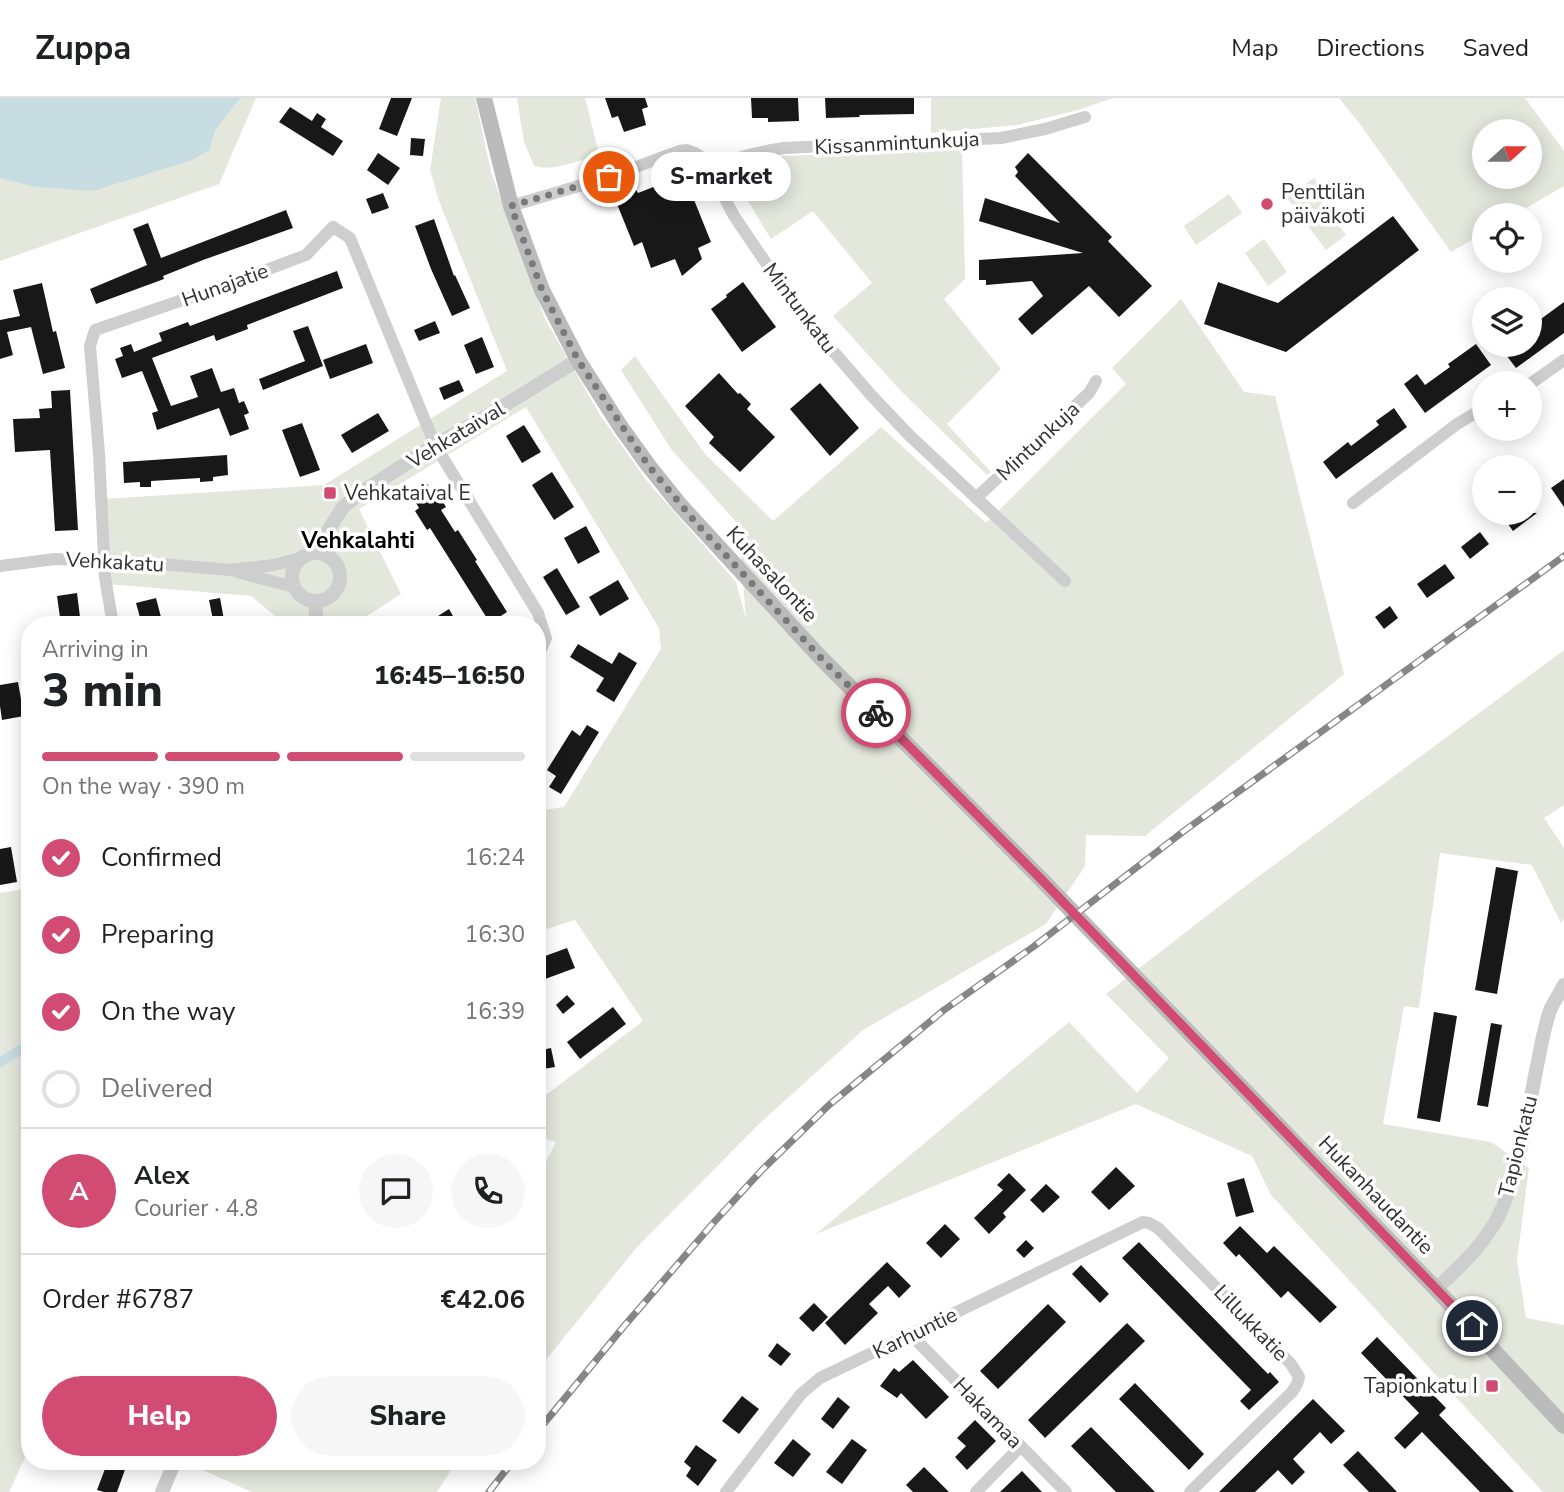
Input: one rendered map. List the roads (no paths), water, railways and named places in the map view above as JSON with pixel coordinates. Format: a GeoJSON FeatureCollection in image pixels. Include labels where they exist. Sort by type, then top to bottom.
{"type":"FeatureCollection","features":[{"type":"Feature","properties":{"kind":"main road","name":"Kuhasalontie"},"geometry":{"type":"LineString","coordinates":[[484,98],[511,206],[542,290],[578,360],[648,465],[680,505],[820,657],[1154,996]]}},
{"type":"Feature","properties":{"kind":"main road","name":"Hukanhaudantie"},"geometry":{"type":"LineString","coordinates":[[1154,996],[1564,1426]]}},
{"type":"Feature","properties":{"kind":"street","name":"Kissanmintunkuja"},"geometry":{"type":"LineString","coordinates":[[710,172],[742,157],[784,148],[1001,138],[1084,117]]}},
{"type":"Feature","properties":{"kind":"street","name":"Mintunkatu"},"geometry":{"type":"LineString","coordinates":[[511,206],[609,177],[679,151],[687,150],[704,159],[741,227],[821,338],[909,435],[1065,581]]}},
{"type":"Feature","properties":{"kind":"street","name":"Hunajatie"},"geometry":{"type":"LineString","coordinates":[[105,561],[90,346],[95,330],[306,255],[333,227],[350,238],[435,445]]}},
{"type":"Feature","properties":{"kind":"street","name":"Vehkataival"},"geometry":{"type":"LineString","coordinates":[[319,552],[343,507],[359,494],[435,445],[578,360]]}},
{"type":"Feature","properties":{"kind":"street"},"geometry":{"type":"LineString","coordinates":[[1542,376],[1564,360]]}},
{"type":"Feature","properties":{"kind":"street","name":"Mintunkuja"},"geometry":{"type":"LineString","coordinates":[[976,498],[1089,393],[1096,381]]}},
{"type":"Feature","properties":{"kind":"street"},"geometry":{"type":"LineString","coordinates":[[1353,503],[1472,415]]}},
{"type":"Feature","properties":{"kind":"street"},"geometry":{"type":"LineString","coordinates":[[435,445],[539,616]]}},
{"type":"Feature","properties":{"kind":"street"},"geometry":{"type":"LineString","coordinates":[[319,552],[335,561],[340,569],[341,579],[332,595],[315,601],[299,594],[291,577],[293,567],[300,558],[319,552]]}},
{"type":"Feature","properties":{"kind":"street","name":"Vehkakatu"},"geometry":{"type":"LineString","coordinates":[[0,566],[55,559],[230,570],[274,565],[300,558]]}},
{"type":"Feature","properties":{"kind":"street"},"geometry":{"type":"LineString","coordinates":[[105,561],[112,616]]}},
{"type":"Feature","properties":{"kind":"street","name":"Vehkakatu"},"geometry":{"type":"LineString","coordinates":[[230,570],[294,587]]}},
{"type":"Feature","properties":{"kind":"street"},"geometry":{"type":"LineString","coordinates":[[315,601],[316,616]]}},
{"type":"Feature","properties":{"kind":"street","name":"Tapionkatu"},"geometry":{"type":"LineString","coordinates":[[1436,1289],[1481,1243],[1503,1208],[1521,1143],[1542,1037],[1551,1009],[1564,985]]}},
{"type":"Feature","properties":{"kind":"street","name":"Karhuntie"},"geometry":{"type":"LineString","coordinates":[[726,1492],[801,1394],[820,1378],[1143,1222]]}},
{"type":"Feature","properties":{"kind":"street","name":"Lillukkatie"},"geometry":{"type":"LineString","coordinates":[[1143,1222],[1158,1228],[1291,1364],[1299,1377],[1292,1392],[1190,1492]]}},
{"type":"Feature","properties":{"kind":"street","name":"Hakamaa"},"geometry":{"type":"LineString","coordinates":[[911,1335],[1066,1492]]}},
{"type":"Feature","properties":{"kind":"street"},"geometry":{"type":"LineString","coordinates":[[976,1492],[1021,1446]]}},
{"type":"Feature","properties":{"kind":"street"},"geometry":{"type":"LineString","coordinates":[[162,1492],[171,1470]]}},
{"type":"Feature","properties":{"kind":"railway"},"geometry":{"type":"LineString","coordinates":[[546,1421],[715,1221],[762,1170],[829,1105],[944,1010],[1033,947],[1184,831],[1564,556]]}},
{"type":"Feature","properties":{"kind":"railway"},"geometry":{"type":"LineString","coordinates":[[489,1492],[506,1470]]}},
{"type":"Feature","properties":{"kind":"place","name":"S-market"},"geometry":{"type":"Point","coordinates":[609,177]}},
{"type":"Feature","properties":{"kind":"place","name":"Penttilän päiväkoti"},"geometry":{"type":"Point","coordinates":[1267,204]}},
{"type":"Feature","properties":{"kind":"place","name":"Vehkataival E"},"geometry":{"type":"Point","coordinates":[330,493]}},
{"type":"Feature","properties":{"kind":"place","name":"Tapionkatu I"},"geometry":{"type":"Point","coordinates":[1492,1386]}},
{"type":"Feature","properties":{"kind":"district","name":"Vehkalahti"},"geometry":{"type":"Point","coordinates":[358,540]}}]}
